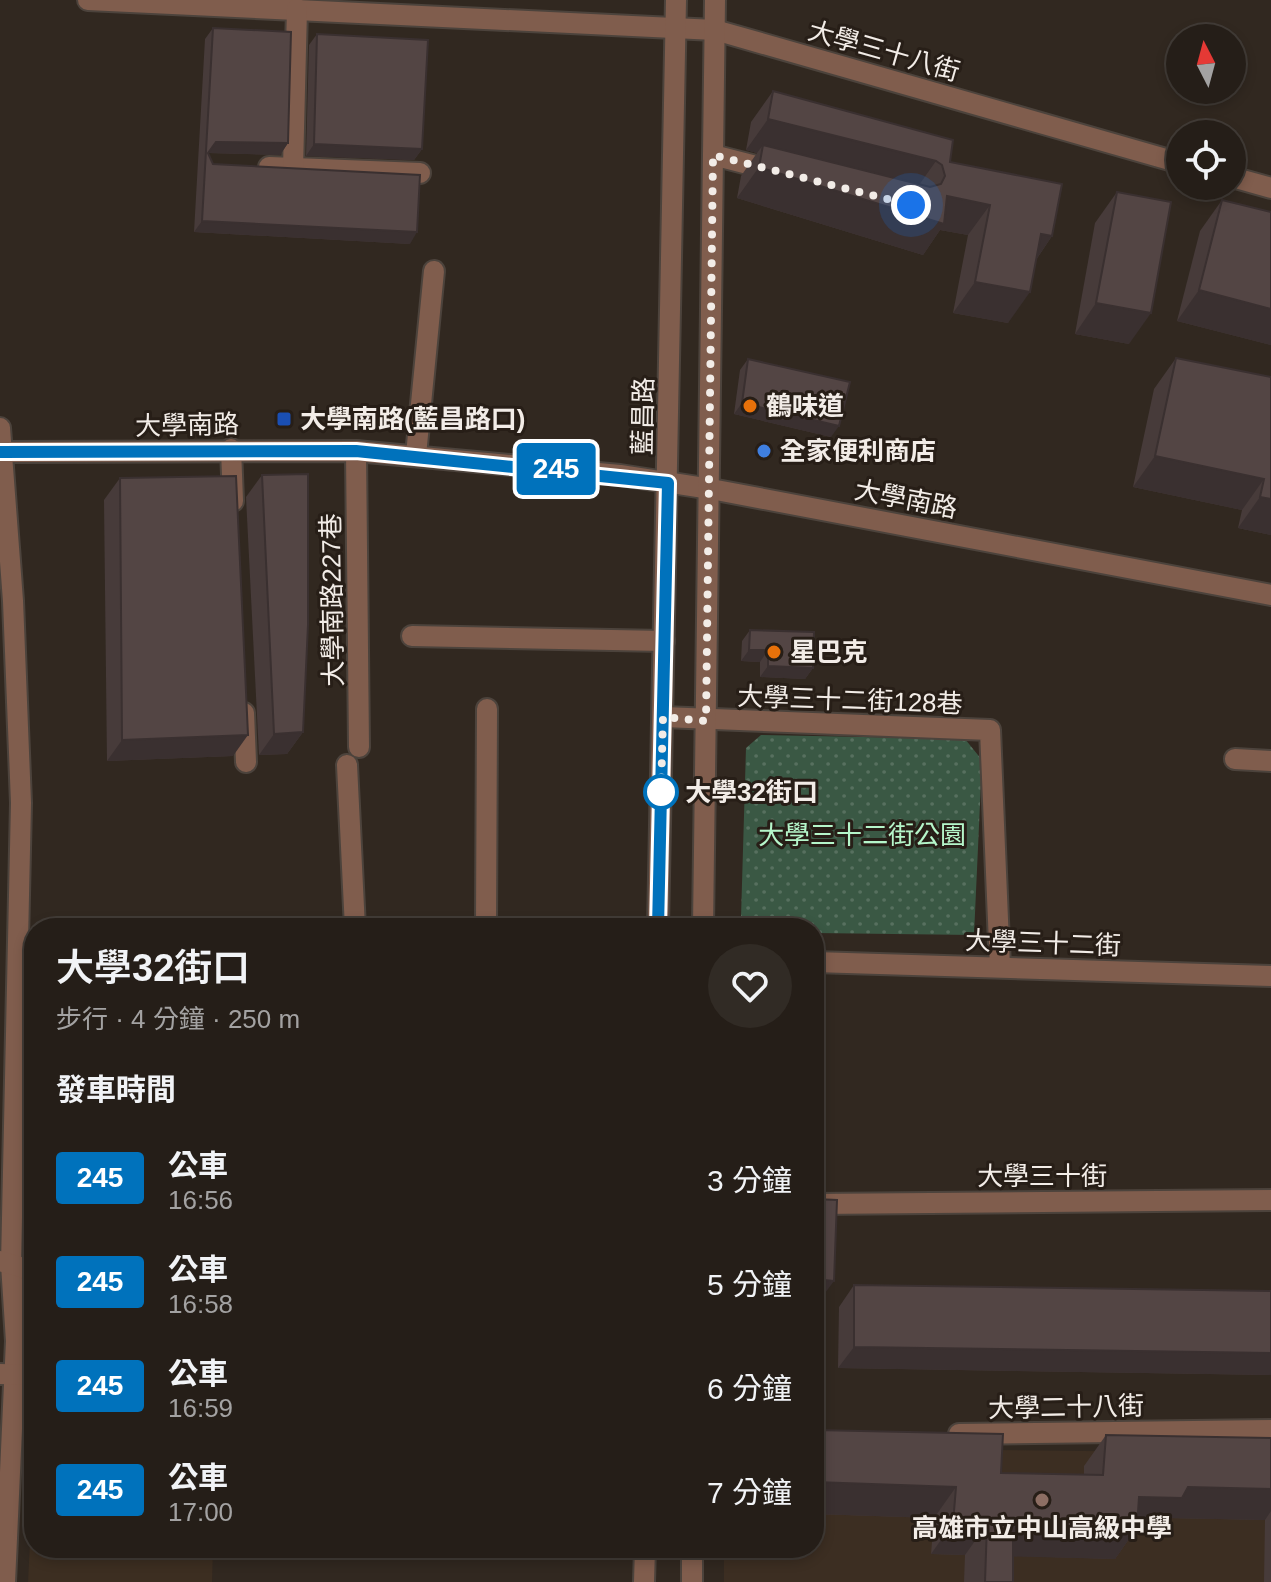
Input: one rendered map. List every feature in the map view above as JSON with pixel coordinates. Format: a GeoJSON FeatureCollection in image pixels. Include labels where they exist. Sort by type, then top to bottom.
{"type":"FeatureCollection","features":[{"type":"Feature","properties":{"kind":"street","name":"大學三十八街"},"geometry":{"type":"LineString","coordinates":[[88,0],[715,30],[1166,159]]}},
{"type":"Feature","properties":{"kind":"street","name":"藍昌路"},"geometry":{"type":"LineString","coordinates":[[658,918],[676,0]]}},
{"type":"Feature","properties":{"kind":"street"},"geometry":{"type":"LineString","coordinates":[[703,918],[715,0]]}},
{"type":"Feature","properties":{"kind":"street"},"geometry":{"type":"LineString","coordinates":[[293,168],[297,9]]}},
{"type":"Feature","properties":{"kind":"street"},"geometry":{"type":"LineString","coordinates":[[713,155],[789,174]]}},
{"type":"Feature","properties":{"kind":"street"},"geometry":{"type":"LineString","coordinates":[[245,166],[420,173]]}},
{"type":"Feature","properties":{"kind":"street"},"geometry":{"type":"LineString","coordinates":[[1246,181],[1271,188]]}},
{"type":"Feature","properties":{"kind":"street"},"geometry":{"type":"LineString","coordinates":[[416,455],[434,271]]}},
{"type":"Feature","properties":{"kind":"street"},"geometry":{"type":"LineString","coordinates":[[0,428],[8,691],[21,803],[18,973],[8,1127],[6,1262],[16,1374],[5,1582]]}},
{"type":"Feature","properties":{"kind":"street"},"geometry":{"type":"LineString","coordinates":[[231,449],[235,527]]}},
{"type":"Feature","properties":{"kind":"street","name":"大學南路"},"geometry":{"type":"LineString","coordinates":[[1,453],[231,449],[356,451],[668,483],[1271,595]]}},
{"type":"Feature","properties":{"kind":"street","name":"大學南路227巷"},"geometry":{"type":"LineString","coordinates":[[356,451],[359,747]]}},
{"type":"Feature","properties":{"kind":"street"},"geometry":{"type":"LineString","coordinates":[[412,636],[664,641]]}},
{"type":"Feature","properties":{"kind":"street"},"geometry":{"type":"LineString","coordinates":[[243,700],[246,762]]}},
{"type":"Feature","properties":{"kind":"street"},"geometry":{"type":"LineString","coordinates":[[486,918],[487,709]]}},
{"type":"Feature","properties":{"kind":"street","name":"大學三十二街128巷"},"geometry":{"type":"LineString","coordinates":[[663,717],[990,730],[1000,967]]}},
{"type":"Feature","properties":{"kind":"street"},"geometry":{"type":"LineString","coordinates":[[1235,759],[1271,761]]}},
{"type":"Feature","properties":{"kind":"street"},"geometry":{"type":"LineString","coordinates":[[347,765],[355,918]]}},
{"type":"Feature","properties":{"kind":"street"},"geometry":{"type":"LineString","coordinates":[[0,804],[21,803]]}},
{"type":"Feature","properties":{"kind":"street","name":"大學三十二街"},"geometry":{"type":"LineString","coordinates":[[824,962],[1271,976]]}},
{"type":"Feature","properties":{"kind":"street","name":"大學三十街"},"geometry":{"type":"LineString","coordinates":[[824,1204],[1271,1200]]}},
{"type":"Feature","properties":{"kind":"street","name":"大學二十八街"},"geometry":{"type":"LineString","coordinates":[[940,1434],[1271,1430]]}},
{"type":"Feature","properties":{"kind":"street"},"geometry":{"type":"LineString","coordinates":[[644,1582],[645,1558]]}},
{"type":"Feature","properties":{"kind":"street"},"geometry":{"type":"LineString","coordinates":[[692,1558],[692,1582]]}},
{"type":"Feature","properties":{"kind":"shaded area","name":"高雄市立中山高級中學"},"geometry":{"type":"Polygon","coordinates":[[[824,1448],[1271,1453],[1271,1582],[724,1582],[724,1558],[824,1558],[824,1448]]]}},
{"type":"Feature","properties":{"kind":"shaded area"},"geometry":{"type":"Polygon","coordinates":[[[29,1558],[213,1558],[212,1582],[28,1582],[29,1558]]]}},
{"type":"Feature","properties":{"kind":"green space","name":"大學三十二街公園"},"geometry":{"type":"Polygon","coordinates":[[[761,735],[965,739],[982,760],[974,935],[824,933],[824,918],[741,918],[746,748],[761,735]]]}},
{"type":"Feature","properties":{"kind":"building"},"geometry":{"type":"Polygon","coordinates":[[[213,28],[291,32],[288,143],[216,142],[208,153],[213,164],[420,175],[417,232],[202,221],[213,28]]]}},
{"type":"Feature","properties":{"kind":"building"},"geometry":{"type":"Polygon","coordinates":[[[317,34],[428,40],[422,149],[314,144],[317,34]]]}},
{"type":"Feature","properties":{"kind":"building"},"geometry":{"type":"Polygon","coordinates":[[[773,91],[953,140],[950,162],[1062,184],[1052,236],[1041,234],[1030,292],[975,282],[990,205],[947,196],[944,224],[759,167],[763,145],[930,187],[941,184],[945,176],[942,165],[936,161],[768,119],[773,91]]]}},
{"type":"Feature","properties":{"kind":"building"},"geometry":{"type":"Polygon","coordinates":[[[1117,192],[1171,202],[1151,313],[1096,303],[1117,192]]]}},
{"type":"Feature","properties":{"kind":"building"},"geometry":{"type":"Polygon","coordinates":[[[1222,200],[1271,212],[1271,309],[1199,290],[1222,200]]]}},
{"type":"Feature","properties":{"kind":"building"},"geometry":{"type":"Polygon","coordinates":[[[1176,358],[1271,377],[1271,499],[1260,497],[1264,479],[1155,456],[1176,358]]]}},
{"type":"Feature","properties":{"kind":"building"},"geometry":{"type":"Polygon","coordinates":[[[748,359],[850,382],[839,426],[742,403],[748,359]]]}},
{"type":"Feature","properties":{"kind":"building"},"geometry":{"type":"Polygon","coordinates":[[[308,474],[308,625],[303,732],[274,734],[262,475],[308,474]]]}},
{"type":"Feature","properties":{"kind":"building"},"geometry":{"type":"Polygon","coordinates":[[[236,476],[248,735],[122,740],[120,478],[236,476]]]}},
{"type":"Feature","properties":{"kind":"building"},"geometry":{"type":"Polygon","coordinates":[[[750,630],[814,632],[813,668],[768,666],[768,650],[749,650],[750,630]]]}},
{"type":"Feature","properties":{"kind":"building"},"geometry":{"type":"Polygon","coordinates":[[[824,1199],[837,1200],[834,1281],[824,1280],[824,1199]]]}},
{"type":"Feature","properties":{"kind":"building"},"geometry":{"type":"Polygon","coordinates":[[[854,1285],[1271,1291],[1271,1353],[854,1347],[854,1285]]]}},
{"type":"Feature","properties":{"kind":"building"},"geometry":{"type":"Polygon","coordinates":[[[824,1430],[1003,1434],[1001,1473],[1103,1475],[1106,1435],[1271,1438],[1271,1489],[1188,1487],[1182,1498],[1139,1497],[1137,1528],[1013,1525],[1013,1582],[985,1582],[987,1524],[953,1523],[956,1487],[824,1482],[824,1430]]]}},
{"type":"Feature","properties":{"kind":"bus line","name":"245"},"geometry":{"type":"LineString","coordinates":[[0,452],[356,451],[620,475],[668,483],[658,918]]}},
{"type":"Feature","properties":{"kind":"place","name":"鶴味道"},"geometry":{"type":"Point","coordinates":[750,406]}},
{"type":"Feature","properties":{"kind":"place","name":"大學南路(藍昌路口)"},"geometry":{"type":"Point","coordinates":[284,419]}},
{"type":"Feature","properties":{"kind":"place","name":"全家便利商店"},"geometry":{"type":"Point","coordinates":[764,451]}},
{"type":"Feature","properties":{"kind":"place","name":"星巴克"},"geometry":{"type":"Point","coordinates":[774,652]}},
{"type":"Feature","properties":{"kind":"place","name":"大學32街口"},"geometry":{"type":"Point","coordinates":[661,792]}},
{"type":"Feature","properties":{"kind":"place","name":"高雄市立中山高級中學"},"geometry":{"type":"Point","coordinates":[1042,1500]}},
{"type":"Feature","properties":{"kind":"route"},"geometry":{"type":"LineString","coordinates":[[661,792],[663,717],[706,721],[713,155],[911,205]]}}]}
